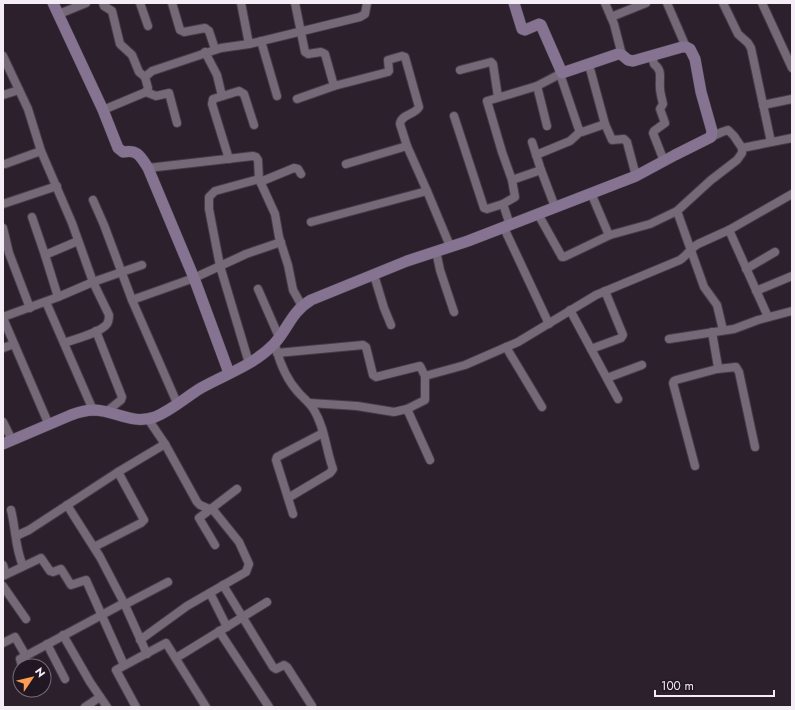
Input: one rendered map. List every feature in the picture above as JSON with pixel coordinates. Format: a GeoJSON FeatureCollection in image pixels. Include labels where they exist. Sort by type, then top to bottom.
{"type":"FeatureCollection","features":[{"type":"Feature","properties":{"kind":"street"},"geometry":{"type":"LineString","coordinates":[[53,3],[103,110],[118,148],[123,152],[132,151],[136,153],[141,157],[148,168],[194,278],[229,373]]}},
{"type":"Feature","properties":{"kind":"street"},"geometry":{"type":"LineString","coordinates":[[59,14],[86,3]]}},
{"type":"Feature","properties":{"kind":"street"},"geometry":{"type":"LineString","coordinates":[[103,3],[104,6],[112,11],[120,44],[132,55],[139,72],[145,77],[148,88],[146,92]]}},
{"type":"Feature","properties":{"kind":"street"},"geometry":{"type":"LineString","coordinates":[[140,3],[148,26]]}},
{"type":"Feature","properties":{"kind":"street"},"geometry":{"type":"LineString","coordinates":[[172,3],[180,30],[184,32],[205,28],[209,31],[215,49]]}},
{"type":"Feature","properties":{"kind":"street"},"geometry":{"type":"LineString","coordinates":[[241,3],[249,44]]}},
{"type":"Feature","properties":{"kind":"street"},"geometry":{"type":"LineString","coordinates":[[295,3],[300,32],[306,54],[321,52],[325,54],[334,86]]}},
{"type":"Feature","properties":{"kind":"street"},"geometry":{"type":"LineString","coordinates":[[145,77],[152,71],[215,49],[249,44],[360,17],[365,14],[367,3]]}},
{"type":"Feature","properties":{"kind":"street"},"geometry":{"type":"LineString","coordinates":[[514,3],[522,29],[525,30],[539,24],[541,25],[561,74],[581,131]]}},
{"type":"Feature","properties":{"kind":"street"},"geometry":{"type":"LineString","coordinates":[[605,3],[611,17],[622,55],[628,60],[652,56],[686,46]]}},
{"type":"Feature","properties":{"kind":"street"},"geometry":{"type":"LineString","coordinates":[[611,17],[646,3]]}},
{"type":"Feature","properties":{"kind":"street"},"geometry":{"type":"LineString","coordinates":[[667,3],[686,46],[690,49],[695,59],[703,99],[712,131],[711,137]]}},
{"type":"Feature","properties":{"kind":"street"},"geometry":{"type":"LineString","coordinates":[[723,3],[738,34],[750,46],[771,142]]}},
{"type":"Feature","properties":{"kind":"street"},"geometry":{"type":"LineString","coordinates":[[762,3],[792,68]]}},
{"type":"Feature","properties":{"kind":"street"},"geometry":{"type":"LineString","coordinates":[[261,41],[277,96]]}},
{"type":"Feature","properties":{"kind":"street"},"geometry":{"type":"LineString","coordinates":[[205,52],[217,75],[222,96]]}},
{"type":"Feature","properties":{"kind":"street"},"geometry":{"type":"LineString","coordinates":[[454,116],[484,208],[487,209],[503,204],[515,197],[512,180],[487,101],[537,86],[561,74],[618,54],[622,55]]}},
{"type":"Feature","properties":{"kind":"street"},"geometry":{"type":"LineString","coordinates":[[3,56],[28,109],[41,151],[93,282],[109,315],[109,319],[105,326],[64,343]]}},
{"type":"Feature","properties":{"kind":"street"},"geometry":{"type":"LineString","coordinates":[[297,99],[334,86],[388,72],[388,60],[403,56],[419,107],[417,111],[400,120],[400,124],[407,146],[450,246]]}},
{"type":"Feature","properties":{"kind":"street"},"geometry":{"type":"LineString","coordinates":[[652,56],[654,64],[658,67],[660,72],[660,89],[663,105],[660,109],[665,123],[653,133],[664,162]]}},
{"type":"Feature","properties":{"kind":"street"},"geometry":{"type":"LineString","coordinates":[[460,70],[491,62],[493,64],[498,97]]}},
{"type":"Feature","properties":{"kind":"street"},"geometry":{"type":"LineString","coordinates":[[589,65],[612,140],[624,140],[627,142],[636,176]]}},
{"type":"Feature","properties":{"kind":"street"},"geometry":{"type":"LineString","coordinates":[[537,86],[547,126]]}},
{"type":"Feature","properties":{"kind":"street"},"geometry":{"type":"LineString","coordinates":[[3,95],[19,90]]}},
{"type":"Feature","properties":{"kind":"street"},"geometry":{"type":"LineString","coordinates":[[229,159],[212,102],[214,98],[239,91],[242,92],[254,125]]}},
{"type":"Feature","properties":{"kind":"street"},"geometry":{"type":"LineString","coordinates":[[103,110],[146,92],[156,96],[169,93],[177,123]]}},
{"type":"Feature","properties":{"kind":"street"},"geometry":{"type":"LineString","coordinates":[[763,105],[792,99]]}},
{"type":"Feature","properties":{"kind":"street"},"geometry":{"type":"LineString","coordinates":[[536,155],[570,141],[581,131],[606,124]]}},
{"type":"Feature","properties":{"kind":"street"},"geometry":{"type":"LineString","coordinates":[[3,422],[8,442],[77,413],[94,410],[131,419],[148,419],[163,413],[199,389],[249,363],[277,344],[292,317],[302,306],[319,297],[407,261],[507,227],[554,207],[636,176],[722,132],[728,130],[742,148],[742,153],[737,160],[711,180],[676,211],[650,224],[610,235],[564,257],[560,255],[538,214]]}},
{"type":"Feature","properties":{"kind":"street"},"geometry":{"type":"LineString","coordinates":[[742,148],[792,138]]}},
{"type":"Feature","properties":{"kind":"street"},"geometry":{"type":"LineString","coordinates":[[532,142],[554,207]]}},
{"type":"Feature","properties":{"kind":"street"},"geometry":{"type":"LineString","coordinates":[[346,164],[407,146]]}},
{"type":"Feature","properties":{"kind":"street"},"geometry":{"type":"LineString","coordinates":[[5,164],[41,151]]}},
{"type":"Feature","properties":{"kind":"street"},"geometry":{"type":"LineString","coordinates":[[148,168],[253,156],[256,157],[258,160],[260,181],[275,214],[293,290],[302,306]]}},
{"type":"Feature","properties":{"kind":"street"},"geometry":{"type":"LineString","coordinates":[[249,363],[220,266],[208,197],[215,191],[260,181],[294,168],[298,168],[300,174]]}},
{"type":"Feature","properties":{"kind":"street"},"geometry":{"type":"LineString","coordinates":[[512,180],[541,170]]}},
{"type":"Feature","properties":{"kind":"street"},"geometry":{"type":"LineString","coordinates":[[3,204],[56,186]]}},
{"type":"Feature","properties":{"kind":"street"},"geometry":{"type":"LineString","coordinates":[[311,222],[427,191]]}},
{"type":"Feature","properties":{"kind":"street"},"geometry":{"type":"LineString","coordinates":[[591,193],[610,235]]}},
{"type":"Feature","properties":{"kind":"street"},"geometry":{"type":"LineString","coordinates":[[425,376],[465,365],[527,338],[590,298],[680,260],[698,244],[729,230],[792,194]]}},
{"type":"Feature","properties":{"kind":"street"},"geometry":{"type":"LineString","coordinates":[[94,200],[132,300],[177,403]]}},
{"type":"Feature","properties":{"kind":"street"},"geometry":{"type":"LineString","coordinates":[[503,204],[507,227],[549,324]]}},
{"type":"Feature","properties":{"kind":"street"},"geometry":{"type":"LineString","coordinates":[[676,211],[704,287],[717,305],[723,330]]}},
{"type":"Feature","properties":{"kind":"street"},"geometry":{"type":"LineString","coordinates":[[32,217],[58,297]]}},
{"type":"Feature","properties":{"kind":"street"},"geometry":{"type":"LineString","coordinates":[[3,228],[9,252],[30,308]]}},
{"type":"Feature","properties":{"kind":"street"},"geometry":{"type":"LineString","coordinates":[[729,230],[768,317]]}},
{"type":"Feature","properties":{"kind":"street"},"geometry":{"type":"LineString","coordinates":[[45,255],[78,241]]}},
{"type":"Feature","properties":{"kind":"street"},"geometry":{"type":"LineString","coordinates":[[132,300],[194,278],[246,254],[281,242]]}},
{"type":"Feature","properties":{"kind":"street"},"geometry":{"type":"LineString","coordinates":[[436,250],[440,270],[454,312]]}},
{"type":"Feature","properties":{"kind":"street"},"geometry":{"type":"LineString","coordinates":[[746,269],[775,252]]}},
{"type":"Feature","properties":{"kind":"street"},"geometry":{"type":"LineString","coordinates":[[48,425],[3,318],[93,282],[142,265]]}},
{"type":"Feature","properties":{"kind":"street"},"geometry":{"type":"LineString","coordinates":[[374,275],[391,325]]}},
{"type":"Feature","properties":{"kind":"street"},"geometry":{"type":"LineString","coordinates":[[756,291],[792,276]]}},
{"type":"Feature","properties":{"kind":"street"},"geometry":{"type":"LineString","coordinates":[[258,289],[284,369],[292,384],[310,403],[318,418],[332,471],[288,498]]}},
{"type":"Feature","properties":{"kind":"street"},"geometry":{"type":"LineString","coordinates":[[591,349],[620,338],[623,335],[605,291]]}},
{"type":"Feature","properties":{"kind":"street"},"geometry":{"type":"LineString","coordinates":[[46,302],[94,410]]}},
{"type":"Feature","properties":{"kind":"street"},"geometry":{"type":"LineString","coordinates":[[570,310],[618,399]]}},
{"type":"Feature","properties":{"kind":"street"},"geometry":{"type":"LineString","coordinates":[[669,339],[734,329],[768,317],[792,311]]}},
{"type":"Feature","properties":{"kind":"street"},"geometry":{"type":"LineString","coordinates":[[96,331],[122,397],[121,400],[106,412]]}},
{"type":"Feature","properties":{"kind":"street"},"geometry":{"type":"LineString","coordinates":[[712,332],[718,368]]}},
{"type":"Feature","properties":{"kind":"street"},"geometry":{"type":"LineString","coordinates":[[3,348],[14,344]]}},
{"type":"Feature","properties":{"kind":"street"},"geometry":{"type":"LineString","coordinates":[[277,344],[363,345],[366,347],[373,375],[376,377],[420,366],[425,376],[426,399],[423,402],[407,409],[394,412],[357,406],[310,403]]}},
{"type":"Feature","properties":{"kind":"street"},"geometry":{"type":"LineString","coordinates":[[506,347],[542,407]]}},
{"type":"Feature","properties":{"kind":"street"},"geometry":{"type":"LineString","coordinates":[[606,378],[642,365]]}},
{"type":"Feature","properties":{"kind":"street"},"geometry":{"type":"LineString","coordinates":[[694,466],[673,383],[674,381],[718,368],[736,367],[739,372],[755,447]]}},
{"type":"Feature","properties":{"kind":"street"},"geometry":{"type":"LineString","coordinates":[[407,409],[430,460]]}},
{"type":"Feature","properties":{"kind":"street"},"geometry":{"type":"LineString","coordinates":[[140,640],[187,606],[246,572],[249,564],[239,542],[214,511],[200,505],[197,502],[165,444],[148,419]]}},
{"type":"Feature","properties":{"kind":"street"},"geometry":{"type":"LineString","coordinates":[[293,514],[276,460],[277,457],[323,433]]}},
{"type":"Feature","properties":{"kind":"street"},"geometry":{"type":"LineString","coordinates":[[16,536],[29,530],[118,472],[165,444]]}},
{"type":"Feature","properties":{"kind":"street"},"geometry":{"type":"LineString","coordinates":[[94,547],[141,523],[144,520],[118,472]]}},
{"type":"Feature","properties":{"kind":"street"},"geometry":{"type":"LineString","coordinates":[[215,545],[199,518],[237,489]]}},
{"type":"Feature","properties":{"kind":"street"},"geometry":{"type":"LineString","coordinates":[[67,506],[94,547],[124,604],[147,654]]}},
{"type":"Feature","properties":{"kind":"street"},"geometry":{"type":"LineString","coordinates":[[11,510],[15,525],[18,555],[22,566]]}},
{"type":"Feature","properties":{"kind":"street"},"geometry":{"type":"LineString","coordinates":[[3,565],[5,575],[41,558],[50,571],[61,569],[71,585],[86,580],[124,665]]}},
{"type":"Feature","properties":{"kind":"street"},"geometry":{"type":"LineString","coordinates":[[24,658],[101,615],[168,582]]}},
{"type":"Feature","properties":{"kind":"street"},"geometry":{"type":"LineString","coordinates":[[223,585],[273,667],[276,669],[284,665],[287,667],[312,706]]}},
{"type":"Feature","properties":{"kind":"street"},"geometry":{"type":"LineString","coordinates":[[3,586],[26,619]]}},
{"type":"Feature","properties":{"kind":"street"},"geometry":{"type":"LineString","coordinates":[[210,593],[227,627]]}},
{"type":"Feature","properties":{"kind":"street"},"geometry":{"type":"LineString","coordinates":[[176,658],[267,602]]}},
{"type":"Feature","properties":{"kind":"street"},"geometry":{"type":"LineString","coordinates":[[220,631],[269,707]]}},
{"type":"Feature","properties":{"kind":"street"},"geometry":{"type":"LineString","coordinates":[[64,635],[90,682],[106,707]]}},
{"type":"Feature","properties":{"kind":"street"},"geometry":{"type":"LineString","coordinates":[[3,643],[15,637],[26,656]]}},
{"type":"Feature","properties":{"kind":"street"},"geometry":{"type":"LineString","coordinates":[[136,707],[116,670],[166,643],[206,707]]}},
{"type":"Feature","properties":{"kind":"street"},"geometry":{"type":"LineString","coordinates":[[48,644],[65,680]]}},
{"type":"Feature","properties":{"kind":"street"},"geometry":{"type":"LineString","coordinates":[[85,707],[100,697]]}}]}
